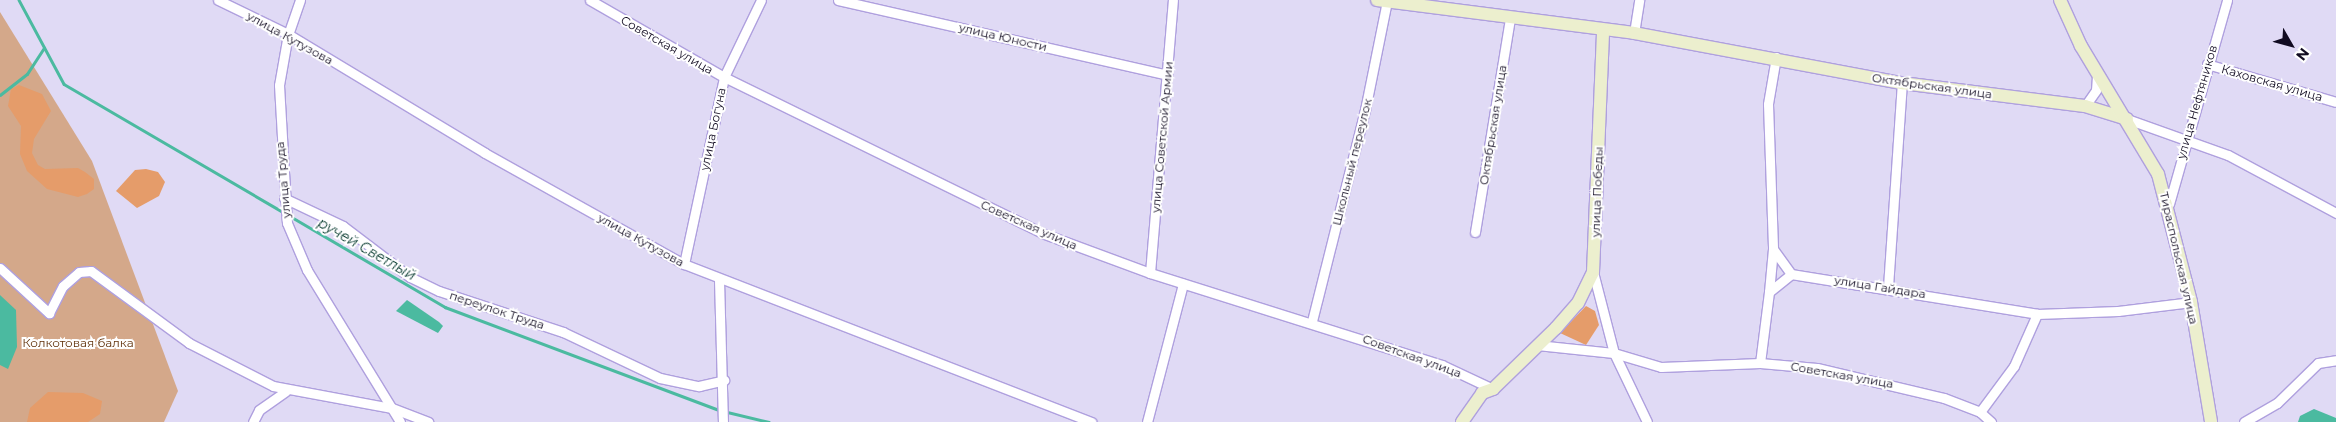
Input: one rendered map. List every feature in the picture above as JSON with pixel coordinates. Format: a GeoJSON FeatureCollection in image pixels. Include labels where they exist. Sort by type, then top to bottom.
{"type":"FeatureCollection","features":[{"type":"Feature","properties":{"kind":"street","name":"улица Кутузова"},"geometry":{"type":"LineString","coordinates":[[218,0],[288,34],[485,153],[684,264],[719,280],[1091,422]]}},
{"type":"Feature","properties":{"kind":"street","name":"улица Труда"},"geometry":{"type":"LineString","coordinates":[[300,0],[288,34],[279,85],[286,221],[307,270],[400,422]]}},
{"type":"Feature","properties":{"kind":"street","name":"Советская улица"},"geometry":{"type":"LineString","coordinates":[[590,0],[724,77],[1042,233],[1183,284],[1312,321],[1442,365],[1493,389]]}},
{"type":"Feature","properties":{"kind":"street","name":"улица Богуна"},"geometry":{"type":"LineString","coordinates":[[684,264],[724,77],[760,0]]}},
{"type":"Feature","properties":{"kind":"street","name":"улица Юности"},"geometry":{"type":"LineString","coordinates":[[838,0],[1168,75]]}},
{"type":"Feature","properties":{"kind":"street","name":"улица Советской Армии"},"geometry":{"type":"LineString","coordinates":[[1150,273],[1173,0]]}},
{"type":"Feature","properties":{"kind":"street"},"geometry":{"type":"LineString","coordinates":[[1634,33],[1639,0]]}},
{"type":"Feature","properties":{"kind":"street","name":"Тираспольская улица"},"geometry":{"type":"LineString","coordinates":[[2060,0],[2096,69],[2146,147],[2169,204],[2191,302],[2211,422]]}},
{"type":"Feature","properties":{"kind":"street","name":"улица Нефтяников"},"geometry":{"type":"LineString","coordinates":[[2169,204],[2207,64],[2227,0]]}},
{"type":"Feature","properties":{"kind":"street","name":"Октябрьская улица"},"geometry":{"type":"LineString","coordinates":[[1382,1],[1510,19],[1634,33],[1776,57],[1902,83],[2085,106],[2187,138],[2336,213]]}},
{"type":"Feature","properties":{"kind":"street","name":"Школьный переулок"},"geometry":{"type":"LineString","coordinates":[[1312,321],[1365,110],[1382,1]]}},
{"type":"Feature","properties":{"kind":"street","name":"Октябрьская улица"},"geometry":{"type":"LineString","coordinates":[[1475,232],[1510,19]]}},
{"type":"Feature","properties":{"kind":"street","name":"улица Победы"},"geometry":{"type":"LineString","coordinates":[[1603,30],[1594,272],[1614,353],[1646,422]]}},
{"type":"Feature","properties":{"kind":"street"},"geometry":{"type":"LineString","coordinates":[[1760,363],[1773,249],[1768,104],[1776,57]]}},
{"type":"Feature","properties":{"kind":"street","name":"Каховская улица"},"geometry":{"type":"LineString","coordinates":[[2207,64],[2336,102]]}},
{"type":"Feature","properties":{"kind":"street"},"geometry":{"type":"LineString","coordinates":[[2085,106],[2096,90],[2096,69]]}},
{"type":"Feature","properties":{"kind":"street"},"geometry":{"type":"LineString","coordinates":[[1888,287],[1902,83]]}},
{"type":"Feature","properties":{"kind":"street","name":"переулок Труда"},"geometry":{"type":"LineString","coordinates":[[284,198],[343,226],[410,277],[438,291],[563,332],[660,378],[699,386],[724,380]]}},
{"type":"Feature","properties":{"kind":"street"},"geometry":{"type":"LineString","coordinates":[[1769,292],[1791,274],[1773,249]]}},
{"type":"Feature","properties":{"kind":"street"},"geometry":{"type":"LineString","coordinates":[[0,268],[49,312],[63,286],[79,272],[90,271],[189,343],[285,392],[392,408],[428,422]]}},
{"type":"Feature","properties":{"kind":"street"},"geometry":{"type":"LineString","coordinates":[[1462,422],[1482,393],[1493,389],[1578,303],[1594,272]]}},
{"type":"Feature","properties":{"kind":"street","name":"улица Гайдара"},"geometry":{"type":"LineString","coordinates":[[1791,274],[1888,287],[2037,314],[2118,311],[2191,302]]}},
{"type":"Feature","properties":{"kind":"street"},"geometry":{"type":"LineString","coordinates":[[719,280],[724,380],[723,422]]}},
{"type":"Feature","properties":{"kind":"street"},"geometry":{"type":"LineString","coordinates":[[1147,422],[1183,284]]}},
{"type":"Feature","properties":{"kind":"street"},"geometry":{"type":"LineString","coordinates":[[1980,412],[2014,366],[2037,314]]}},
{"type":"Feature","properties":{"kind":"street","name":"Советская улица"},"geometry":{"type":"LineString","coordinates":[[1537,346],[1614,353],[1660,366],[1760,363],[1817,368],[1904,386],[1980,412],[1991,422]]}},
{"type":"Feature","properties":{"kind":"street"},"geometry":{"type":"LineString","coordinates":[[2244,422],[2277,402],[2318,363],[2336,360]]}},
{"type":"Feature","properties":{"kind":"street"},"geometry":{"type":"LineString","coordinates":[[253,422],[258,410],[285,392]]}},
{"type":"Feature","properties":{"kind":"green space","name":"Колкотовая балка"},"geometry":{"type":"Polygon","coordinates":[[[0,12],[92,161],[178,391],[164,422],[0,422],[0,12]]]}},
{"type":"Feature","properties":{"kind":"shaded area"},"geometry":{"type":"Polygon","coordinates":[[[19,85],[42,94],[51,111],[34,139],[32,153],[38,165],[45,169],[78,168],[85,172],[94,179],[94,189],[87,194],[78,197],[47,189],[27,171],[20,154],[21,126],[8,106],[11,89],[19,85]]]}},
{"type":"Feature","properties":{"kind":"shaded area"},"geometry":{"type":"Polygon","coordinates":[[[146,169],[158,172],[165,182],[159,196],[137,208],[116,191],[135,170],[146,169]]]}},
{"type":"Feature","properties":{"kind":"shaded area"},"geometry":{"type":"Polygon","coordinates":[[[0,295],[16,310],[17,347],[8,369],[0,365],[0,295]]]}},
{"type":"Feature","properties":{"kind":"shaded area"},"geometry":{"type":"Polygon","coordinates":[[[407,300],[443,326],[438,333],[396,311],[407,300]]]}},
{"type":"Feature","properties":{"kind":"shaded area"},"geometry":{"type":"Polygon","coordinates":[[[1586,306],[1595,311],[1599,325],[1586,345],[1560,333],[1586,306]]]}},
{"type":"Feature","properties":{"kind":"shaded area"},"geometry":{"type":"Polygon","coordinates":[[[48,392],[83,393],[102,401],[100,414],[88,422],[27,422],[30,408],[48,392]]]}},
{"type":"Feature","properties":{"kind":"shaded area"},"geometry":{"type":"Polygon","coordinates":[[[2314,409],[2336,418],[2336,422],[2298,422],[2300,416],[2314,409]]]}},
{"type":"Feature","properties":{"kind":"waterway","name":"ручей Светлый"},"geometry":{"type":"LineString","coordinates":[[19,0],[64,84],[283,212]]}},
{"type":"Feature","properties":{"kind":"waterway"},"geometry":{"type":"LineString","coordinates":[[0,95],[27,74],[44,48]]}},
{"type":"Feature","properties":{"kind":"waterway","name":"ручей Светлый"},"geometry":{"type":"LineString","coordinates":[[290,216],[445,307],[719,410],[769,422]]}}]}
